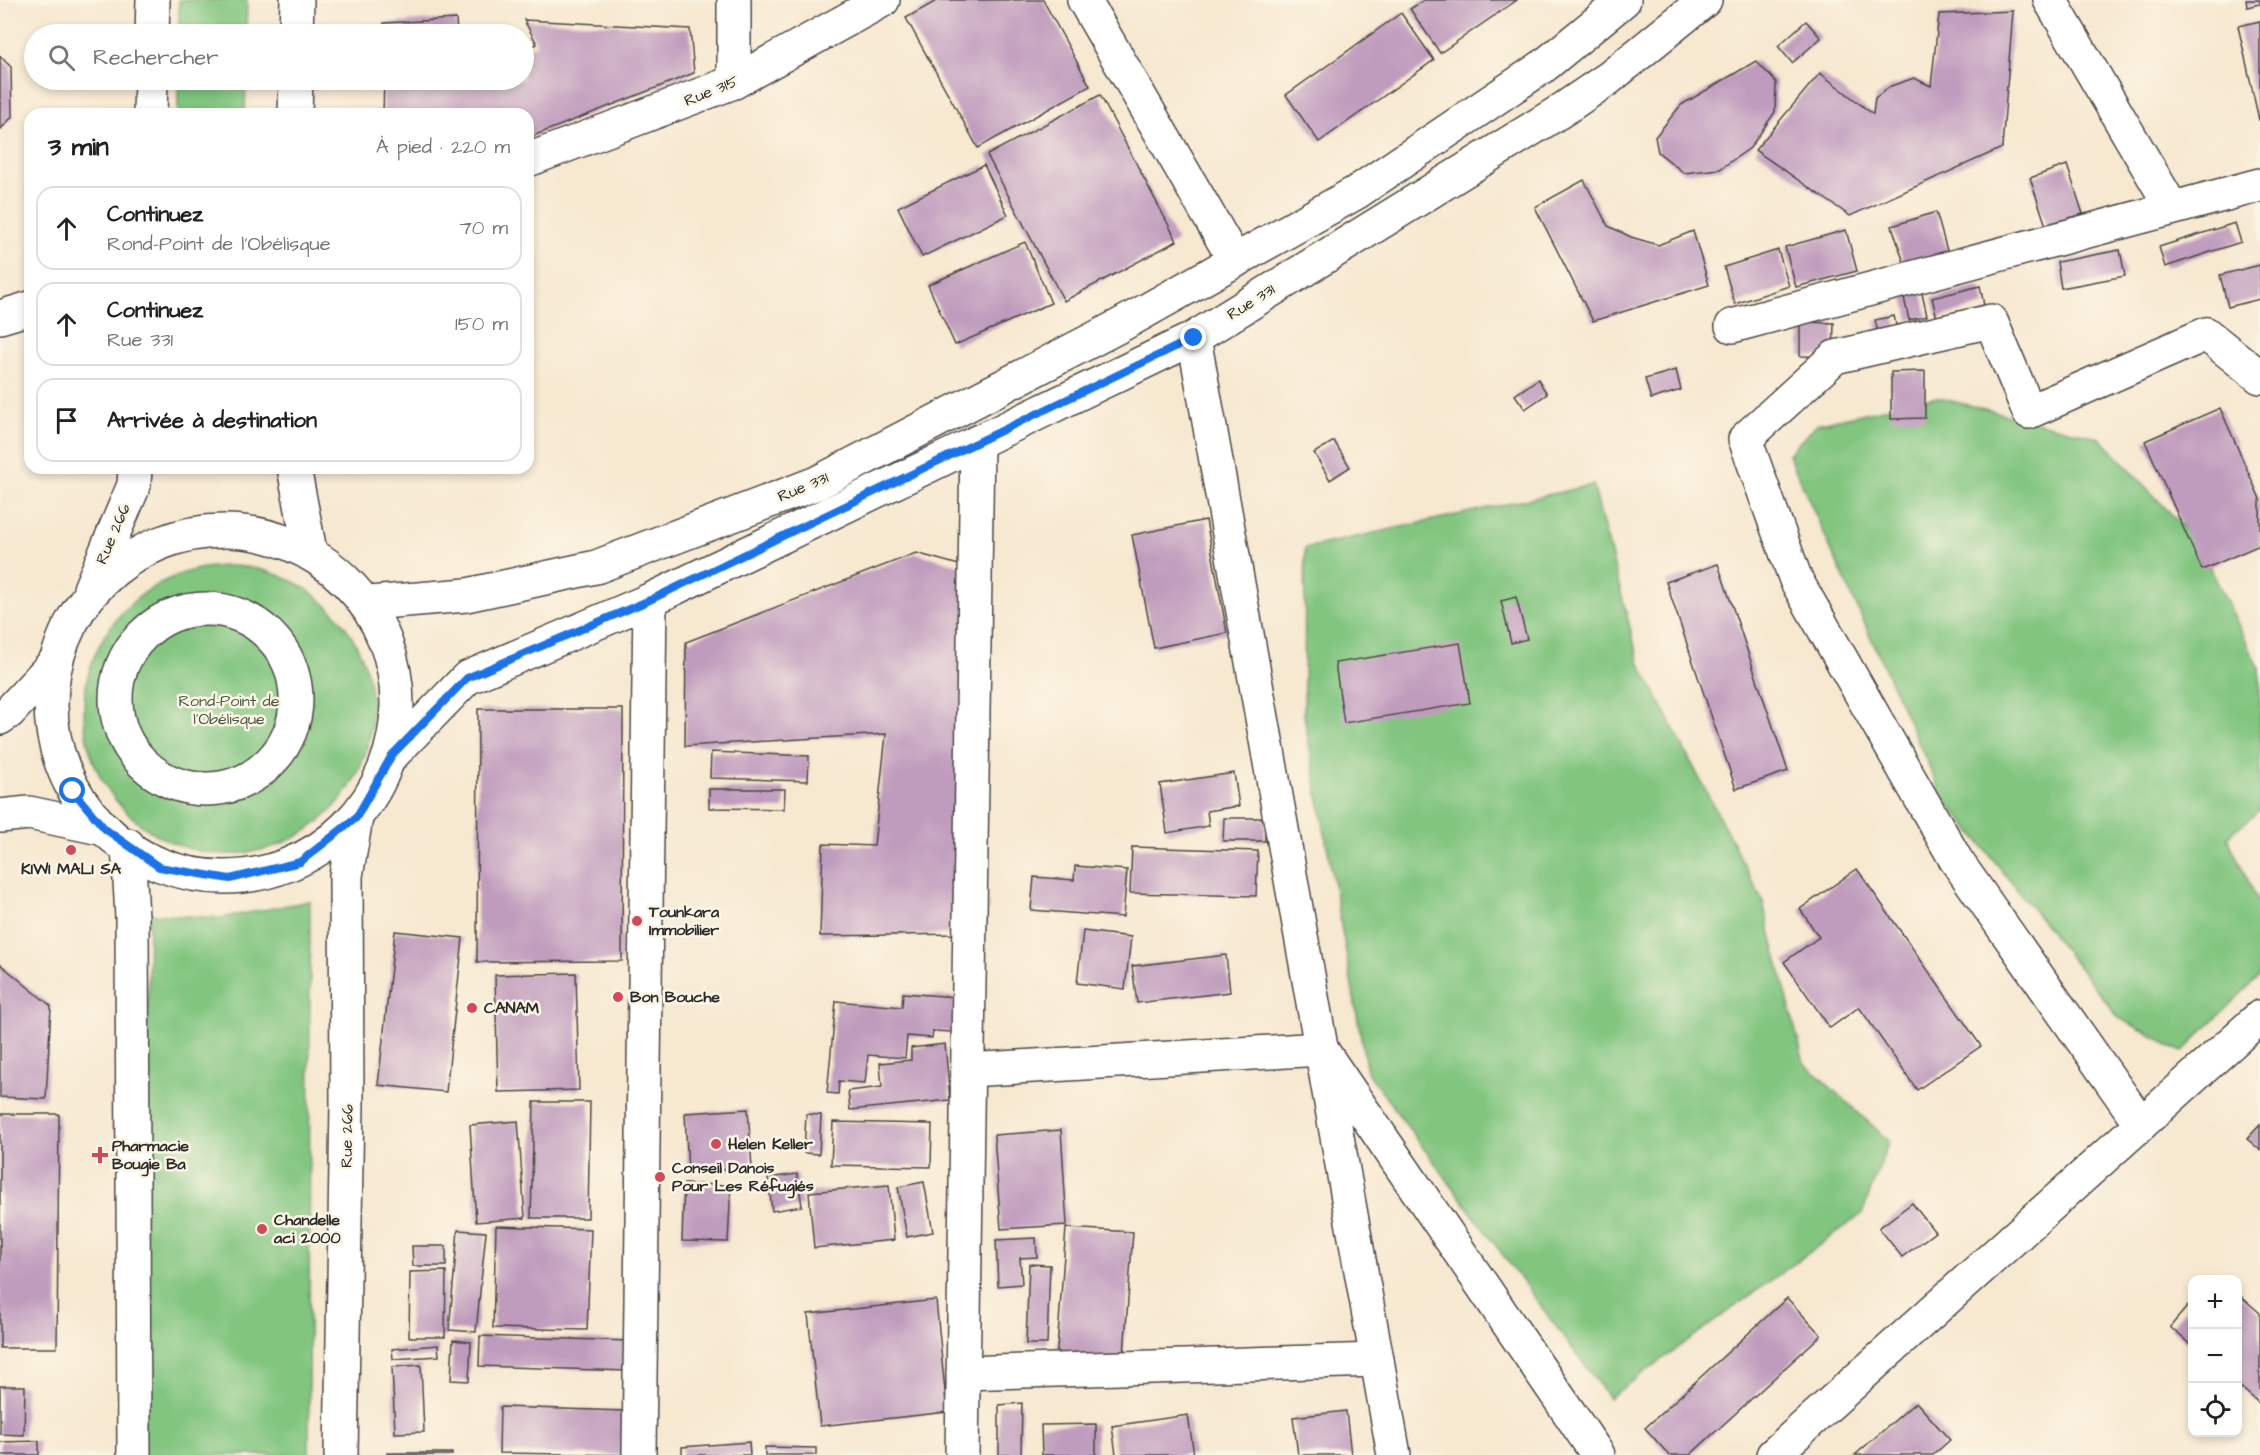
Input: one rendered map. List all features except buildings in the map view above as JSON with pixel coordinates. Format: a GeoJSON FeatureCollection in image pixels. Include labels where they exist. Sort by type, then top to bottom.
{"type":"FeatureCollection","features":[{"type":"Feature","properties":{"kind":"street"},"geometry":{"type":"LineString","coordinates":[[152,24],[153,0]]}},
{"type":"Feature","properties":{"kind":"street"},"geometry":{"type":"LineString","coordinates":[[296,24],[297,0]]}},
{"type":"Feature","properties":{"kind":"street"},"geometry":{"type":"LineString","coordinates":[[734,0],[734,82]]}},
{"type":"Feature","properties":{"kind":"street","name":"Rue 315"},"geometry":{"type":"LineString","coordinates":[[534,158],[734,82],[883,0]]}},
{"type":"Feature","properties":{"kind":"street"},"geometry":{"type":"LineString","coordinates":[[1084,0],[1235,261]]}},
{"type":"Feature","properties":{"kind":"street","name":"Rue 331"},"geometry":{"type":"LineString","coordinates":[[369,603],[467,595],[596,567],[817,483],[1119,326],[1366,185],[1545,65],[1624,0]]}},
{"type":"Feature","properties":{"kind":"street","name":"Rue 331"},"geometry":{"type":"LineString","coordinates":[[392,755],[467,678],[650,600],[1194,338],[1559,112],[1609,78],[1705,0]]}},
{"type":"Feature","properties":{"kind":"street"},"geometry":{"type":"LineString","coordinates":[[2050,0],[2172,208]]}},
{"type":"Feature","properties":{"kind":"street"},"geometry":{"type":"LineString","coordinates":[[150,108],[151,90]]}},
{"type":"Feature","properties":{"kind":"street"},"geometry":{"type":"LineString","coordinates":[[295,108],[296,90]]}},
{"type":"Feature","properties":{"kind":"street"},"geometry":{"type":"LineString","coordinates":[[1732,326],[2260,185]]}},
{"type":"Feature","properties":{"kind":"street"},"geometry":{"type":"LineString","coordinates":[[0,317],[24,310]]}},
{"type":"Feature","properties":{"kind":"street"},"geometry":{"type":"LineString","coordinates":[[2141,1124],[1956,860],[1796,580],[1745,439],[1835,357],[1991,321],[2029,412],[2206,334],[2260,377]]}},
{"type":"Feature","properties":{"kind":"street"},"geometry":{"type":"LineString","coordinates":[[1194,338],[1394,1455]]}},
{"type":"Feature","properties":{"kind":"street"},"geometry":{"type":"LineString","coordinates":[[962,1455],[977,442]]}},
{"type":"Feature","properties":{"kind":"street","name":"Rue 266"},"geometry":{"type":"LineString","coordinates":[[86,600],[134,485],[135,474]]}},
{"type":"Feature","properties":{"kind":"street"},"geometry":{"type":"LineString","coordinates":[[295,474],[310,551]]}},
{"type":"Feature","properties":{"kind":"street"},"geometry":{"type":"LineString","coordinates":[[0,718],[9,712],[56,661],[86,600],[131,558],[189,533],[251,531],[310,551],[369,603],[398,677],[392,755],[356,818],[300,862],[230,879],[159,867],[116,837],[73,791],[56,750],[50,706],[56,661]]}},
{"type":"Feature","properties":{"kind":"street"},"geometry":{"type":"LineString","coordinates":[[639,1455],[650,600]]}},
{"type":"Feature","properties":{"kind":"street"},"geometry":{"type":"LineString","coordinates":[[198,608],[230,611],[258,624],[280,646],[294,674],[296,706],[289,736],[271,762],[248,779],[221,789],[193,789],[165,780],[142,764],[126,741],[117,714],[117,686],[125,658],[142,635],[168,617],[198,608]]}},
{"type":"Feature","properties":{"kind":"street"},"geometry":{"type":"LineString","coordinates":[[0,816],[29,813],[116,837]]}},
{"type":"Feature","properties":{"kind":"street","name":"Rue 266"},"geometry":{"type":"LineString","coordinates":[[340,1455],[347,1104],[346,876],[356,818]]}},
{"type":"Feature","properties":{"kind":"street"},"geometry":{"type":"LineString","coordinates":[[116,837],[132,917],[134,1455]]}},
{"type":"Feature","properties":{"kind":"street"},"geometry":{"type":"LineString","coordinates":[[1773,1455],[2260,1017]]}},
{"type":"Feature","properties":{"kind":"street"},"geometry":{"type":"LineString","coordinates":[[968,1070],[1321,1049]]}},
{"type":"Feature","properties":{"kind":"street"},"geometry":{"type":"LineString","coordinates":[[1321,1049],[1598,1455]]}},
{"type":"Feature","properties":{"kind":"street"},"geometry":{"type":"LineString","coordinates":[[963,1373],[1377,1360]]}},
{"type":"Feature","properties":{"kind":"green space"},"geometry":{"type":"Polygon","coordinates":[[[179,0],[247,0],[246,24],[179,24],[179,0]]]}},
{"type":"Feature","properties":{"kind":"green space"},"geometry":{"type":"Polygon","coordinates":[[[178,90],[246,90],[245,108],[178,108],[178,90]]]}},
{"type":"Feature","properties":{"kind":"green space"},"geometry":{"type":"Polygon","coordinates":[[[1936,397],[2100,438],[2198,543],[2260,669],[2260,810],[2227,837],[2260,905],[2260,975],[2182,1052],[2119,1018],[1942,795],[1788,454],[1817,424],[1936,397]]]}},
{"type":"Feature","properties":{"kind":"green space"},"geometry":{"type":"Polygon","coordinates":[[[1593,485],[1639,662],[1762,899],[1804,1063],[1889,1141],[1862,1214],[1609,1398],[1367,1072],[1304,715],[1305,548],[1593,485]]]}},
{"type":"Feature","properties":{"kind":"green space","name":"Rond-Point de l'Obélisque"},"geometry":{"type":"Polygon","coordinates":[[[228,566],[256,569],[283,577],[308,590],[330,608],[348,630],[361,655],[369,682],[372,710],[369,738],[361,765],[348,790],[330,812],[308,830],[283,843],[256,851],[228,854],[200,851],[173,843],[148,830],[126,812],[108,790],[95,765],[87,738],[84,710],[87,682],[95,655],[108,630],[126,608],[148,590],[173,577],[200,569],[228,566]]]}},
{"type":"Feature","properties":{"kind":"green space"},"geometry":{"type":"Polygon","coordinates":[[[310,901],[309,1455],[142,1455],[149,914],[221,918],[310,901]]]}},
{"type":"Feature","properties":{"kind":"place","name":"KIWI MALI SA"},"geometry":{"type":"Point","coordinates":[71,850]}},
{"type":"Feature","properties":{"kind":"place","name":"Tounkara Immobilier"},"geometry":{"type":"Point","coordinates":[637,921]}},
{"type":"Feature","properties":{"kind":"place","name":"Bon Bouche"},"geometry":{"type":"Point","coordinates":[618,997]}},
{"type":"Feature","properties":{"kind":"place","name":"CANAM"},"geometry":{"type":"Point","coordinates":[472,1008]}},
{"type":"Feature","properties":{"kind":"place","name":"Helen Keller"},"geometry":{"type":"Point","coordinates":[716,1144]}},
{"type":"Feature","properties":{"kind":"place","name":"Pharmacie Bougie Ba"},"geometry":{"type":"Point","coordinates":[100,1155]}},
{"type":"Feature","properties":{"kind":"place","name":"Conseil Danois Pour Les Réfugiés"},"geometry":{"type":"Point","coordinates":[660,1177]}},
{"type":"Feature","properties":{"kind":"place","name":"Chandelle aci 2000"},"geometry":{"type":"Point","coordinates":[262,1229]}},
{"type":"Feature","properties":{"kind":"route"},"geometry":{"type":"LineString","coordinates":[[73,791],[105,829],[159,867],[230,879],[300,862],[356,818],[392,755],[467,678],[650,600],[1194,338]]}}]}
